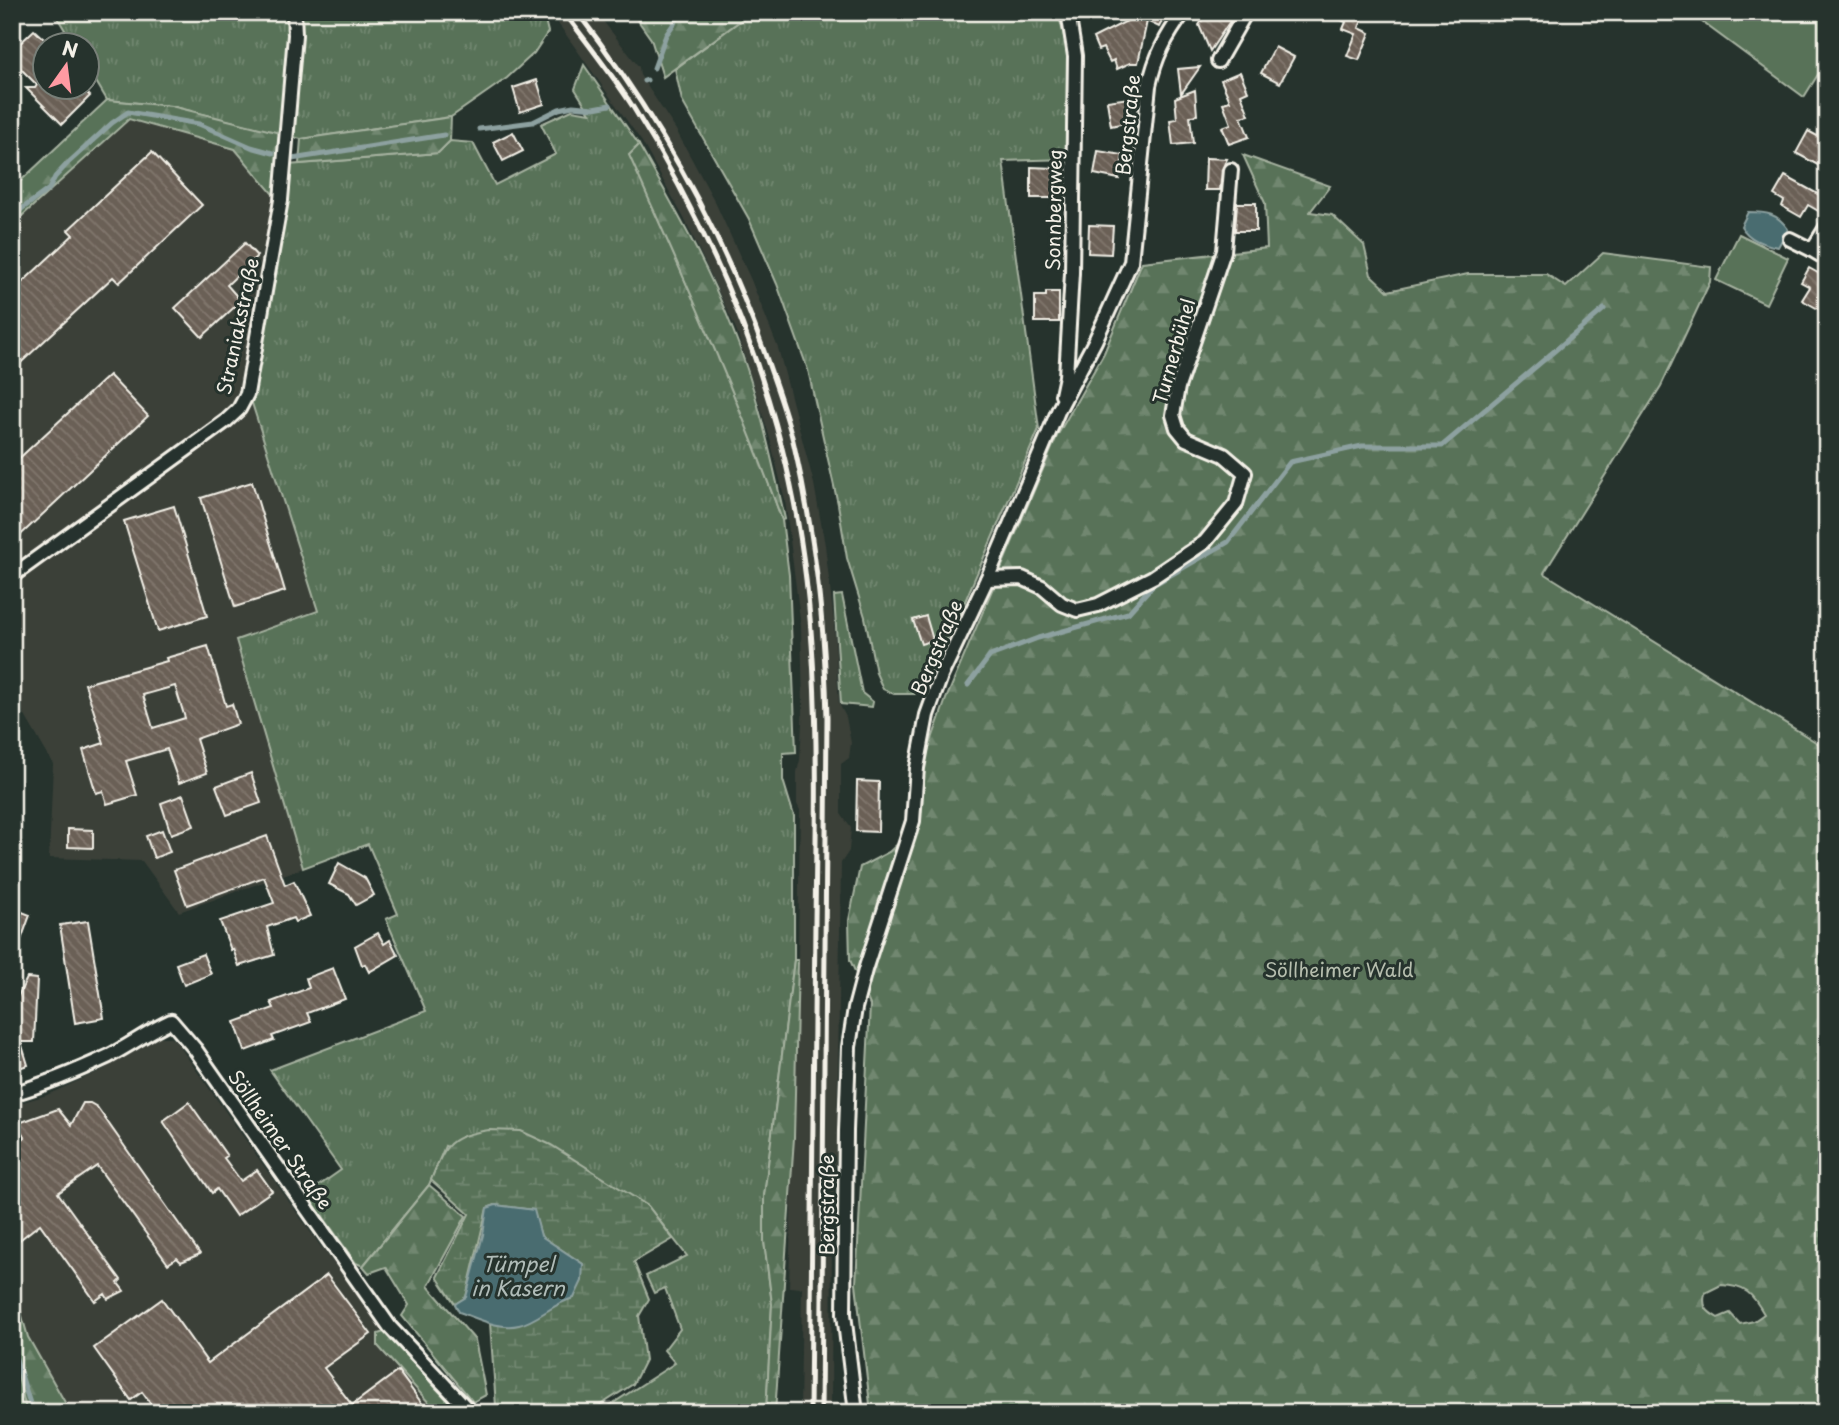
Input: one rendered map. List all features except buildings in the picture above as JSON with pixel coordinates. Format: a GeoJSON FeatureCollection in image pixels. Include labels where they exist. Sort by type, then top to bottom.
{"type":"FeatureCollection","features":[{"type":"Feature","properties":{"kind":"street","name":"Straniakstraße"},"geometry":{"type":"LineString","coordinates":[[12,576],[226,421],[239,409],[247,394],[281,200],[295,35],[294,12]]}},
{"type":"Feature","properties":{"kind":"street","name":"Sonnbergweg"},"geometry":{"type":"LineString","coordinates":[[1059,409],[1066,376],[1072,273],[1075,56],[1068,12]]}},
{"type":"Feature","properties":{"kind":"street","name":"Bergstraße"},"geometry":{"type":"LineString","coordinates":[[856,1413],[844,1314],[846,1131],[849,1047],[853,1021],[865,970],[913,821],[917,768],[927,715],[941,676],[987,579],[1059,409],[1096,341],[1131,262],[1153,64],[1168,34],[1184,12]]}},
{"type":"Feature","properties":{"kind":"street"},"geometry":{"type":"LineString","coordinates":[[1218,61],[1246,12]]}},
{"type":"Feature","properties":{"kind":"street","name":"Turnerbühel"},"geometry":{"type":"LineString","coordinates":[[987,579],[1022,578],[1042,587],[1062,604],[1077,610],[1098,605],[1153,578],[1205,542],[1236,504],[1245,473],[1224,454],[1186,439],[1177,428],[1173,415],[1178,387],[1224,251],[1231,170]]}},
{"type":"Feature","properties":{"kind":"street"},"geometry":{"type":"LineString","coordinates":[[1812,250],[1827,226]]}},
{"type":"Feature","properties":{"kind":"street"},"geometry":{"type":"LineString","coordinates":[[1790,239],[1827,259]]}},
{"type":"Feature","properties":{"kind":"street","name":"Söllheimer Straße"},"geometry":{"type":"LineString","coordinates":[[12,1094],[54,1081],[171,1021],[195,1049],[390,1327],[471,1413]]}},
{"type":"Feature","properties":{"kind":"shaded area"},"geometry":{"type":"Polygon","coordinates":[[[550,12],[596,12],[639,67],[640,75],[676,130],[715,202],[751,280],[778,348],[814,484],[825,545],[834,622],[839,704],[846,717],[851,743],[849,758],[841,764],[841,814],[851,828],[849,851],[841,863],[837,1142],[832,1213],[831,1413],[800,1413],[802,1288],[789,1287],[798,960],[800,810],[797,804],[797,772],[803,705],[801,627],[785,500],[769,435],[736,329],[685,220],[642,142],[550,12]]]}},
{"type":"Feature","properties":{"kind":"shaded area"},"geometry":{"type":"Polygon","coordinates":[[[129,119],[235,149],[277,199],[244,381],[318,611],[236,640],[303,868],[179,912],[142,861],[49,858],[53,764],[20,707],[12,703],[12,225],[129,119]]]}},
{"type":"Feature","properties":{"kind":"shaded area"},"geometry":{"type":"Polygon","coordinates":[[[159,1037],[175,1040],[319,1244],[387,1331],[460,1413],[71,1413],[28,1337],[12,1281],[12,1105],[47,1095],[102,1070],[159,1037]]]}},
{"type":"Feature","properties":{"kind":"green space"},"geometry":{"type":"Polygon","coordinates":[[[54,12],[543,12],[548,32],[534,53],[507,78],[451,117],[301,139],[171,106],[107,100],[102,92],[102,32],[66,32],[54,12]]]}},
{"type":"Feature","properties":{"kind":"green space"},"geometry":{"type":"Polygon","coordinates":[[[632,12],[752,12],[663,77],[651,39],[632,12]]]}},
{"type":"Feature","properties":{"kind":"green space"},"geometry":{"type":"Polygon","coordinates":[[[752,12],[1058,12],[1068,53],[1069,159],[1003,161],[1039,429],[960,613],[923,687],[915,694],[894,694],[883,689],[876,673],[865,617],[847,558],[838,504],[808,370],[777,284],[749,219],[682,101],[675,69],[752,12]]]}},
{"type":"Feature","properties":{"kind":"green space"},"geometry":{"type":"Polygon","coordinates":[[[1700,12],[1827,12],[1827,60],[1804,97],[1694,16],[1700,12]]]}},
{"type":"Feature","properties":{"kind":"green space"},"geometry":{"type":"Polygon","coordinates":[[[584,65],[639,145],[630,155],[748,427],[782,520],[789,575],[796,752],[783,753],[783,780],[794,816],[794,960],[764,1196],[764,1241],[772,1304],[766,1413],[598,1413],[675,1363],[664,1350],[680,1329],[665,1288],[654,1293],[646,1276],[687,1256],[648,1206],[445,1146],[429,1185],[363,1266],[356,1263],[307,1194],[341,1170],[270,1070],[426,1011],[386,919],[398,914],[368,844],[303,868],[236,640],[318,611],[251,400],[286,200],[288,165],[438,153],[450,141],[473,143],[495,185],[556,154],[541,124],[572,110],[590,113],[575,89],[584,65]]]}},
{"type":"Feature","properties":{"kind":"green space"},"geometry":{"type":"Polygon","coordinates":[[[107,100],[171,106],[280,133],[277,199],[235,149],[129,119],[12,225],[12,189],[107,100]]]}},
{"type":"Feature","properties":{"kind":"green space"},"geometry":{"type":"Polygon","coordinates":[[[451,117],[450,141],[438,153],[299,164],[301,139],[451,117]]]}},
{"type":"Feature","properties":{"kind":"green space"},"geometry":{"type":"Polygon","coordinates":[[[639,145],[701,259],[742,353],[769,447],[785,519],[782,520],[728,382],[629,155],[639,145]]]}},
{"type":"Feature","properties":{"kind":"green space","name":"Söllheimer Wald"},"geometry":{"type":"Polygon","coordinates":[[[1243,155],[1330,186],[1310,212],[1332,215],[1364,245],[1371,275],[1388,291],[1468,274],[1546,274],[1566,287],[1603,253],[1711,267],[1710,282],[1661,386],[1544,573],[1827,749],[1827,1413],[871,1413],[856,1284],[870,1005],[850,960],[849,920],[860,867],[889,852],[919,824],[925,759],[946,699],[1057,436],[1104,353],[1142,262],[1267,248],[1265,203],[1243,155]],[[1721,1285],[1705,1293],[1704,1302],[1710,1313],[1718,1318],[1730,1313],[1740,1324],[1754,1321],[1764,1314],[1747,1292],[1737,1287],[1721,1285]]]}},
{"type":"Feature","properties":{"kind":"green space"},"geometry":{"type":"Polygon","coordinates":[[[1739,234],[1788,258],[1766,304],[1716,280],[1739,234]]]}},
{"type":"Feature","properties":{"kind":"green space"},"geometry":{"type":"Polygon","coordinates":[[[842,595],[862,693],[873,702],[872,707],[841,704],[834,596],[842,595]]]}},
{"type":"Feature","properties":{"kind":"green space"},"geometry":{"type":"Polygon","coordinates":[[[794,960],[798,960],[794,1138],[775,1413],[766,1413],[772,1304],[764,1241],[764,1196],[794,960]]]}},
{"type":"Feature","properties":{"kind":"green space"},"geometry":{"type":"Polygon","coordinates":[[[489,1130],[521,1131],[551,1145],[648,1206],[673,1239],[634,1262],[649,1299],[639,1316],[645,1360],[633,1384],[588,1413],[507,1413],[496,1406],[490,1323],[517,1324],[574,1298],[583,1264],[541,1236],[533,1210],[495,1205],[487,1208],[466,1297],[455,1304],[437,1277],[469,1214],[431,1180],[450,1144],[465,1136],[489,1130]]]}},
{"type":"Feature","properties":{"kind":"green space"},"geometry":{"type":"Polygon","coordinates":[[[429,1185],[466,1216],[428,1286],[475,1340],[486,1395],[473,1402],[402,1316],[409,1305],[386,1267],[369,1273],[363,1266],[429,1185]]]}},
{"type":"Feature","properties":{"kind":"green space"},"geometry":{"type":"Polygon","coordinates":[[[12,1281],[28,1337],[71,1413],[27,1413],[15,1347],[12,1281]]]}},
{"type":"Feature","properties":{"kind":"green space"},"geometry":{"type":"Polygon","coordinates":[[[387,1331],[460,1413],[438,1413],[378,1346],[378,1334],[387,1331]]]}},
{"type":"Feature","properties":{"kind":"green space"},"geometry":{"type":"Polygon","coordinates":[[[17,1373],[27,1413],[12,1413],[12,1382],[17,1373]]]}},
{"type":"Feature","properties":{"kind":"water"},"geometry":{"type":"Polygon","coordinates":[[[1748,212],[1771,214],[1784,224],[1788,229],[1778,247],[1757,241],[1744,231],[1741,226],[1748,212]]]}},
{"type":"Feature","properties":{"kind":"water","name":"Tümpel in Kasern"},"geometry":{"type":"Polygon","coordinates":[[[496,1205],[534,1210],[541,1236],[583,1264],[582,1281],[574,1298],[519,1325],[488,1323],[459,1312],[455,1304],[466,1297],[483,1235],[487,1208],[496,1205]]]}},
{"type":"Feature","properties":{"kind":"waterway"},"geometry":{"type":"LineString","coordinates":[[654,68],[666,35],[682,12]]}},
{"type":"Feature","properties":{"kind":"waterway"},"geometry":{"type":"LineString","coordinates":[[479,129],[533,122],[559,109],[573,106],[594,108],[610,105]]}},
{"type":"Feature","properties":{"kind":"waterway"},"geometry":{"type":"LineString","coordinates":[[12,216],[49,189],[55,177],[68,163],[128,112],[199,124],[251,147],[273,153]]}},
{"type":"Feature","properties":{"kind":"waterway"},"geometry":{"type":"LineString","coordinates":[[292,159],[444,135]]}},
{"type":"Feature","properties":{"kind":"waterway"},"geometry":{"type":"LineString","coordinates":[[968,685],[990,656],[1038,638],[1128,613],[1153,585],[1228,542],[1290,462],[1362,446],[1442,446],[1604,309]]}},
{"type":"Feature","properties":{"kind":"waterway"},"geometry":{"type":"LineString","coordinates":[[12,1346],[33,1413]]}},
{"type":"Feature","properties":{"kind":"waterway"},"geometry":{"type":"LineString","coordinates":[[12,1378],[18,1366]]}},
{"type":"Feature","properties":{"kind":"railway"},"geometry":{"type":"LineString","coordinates":[[564,12],[633,107],[701,229],[755,358],[782,448],[795,506],[811,624],[816,743],[810,1413]]}},
{"type":"Feature","properties":{"kind":"railway"},"geometry":{"type":"LineString","coordinates":[[577,12],[607,52],[660,133],[708,219],[748,308],[765,354],[794,445],[808,513],[821,615],[827,718],[821,1413]]}}]}
